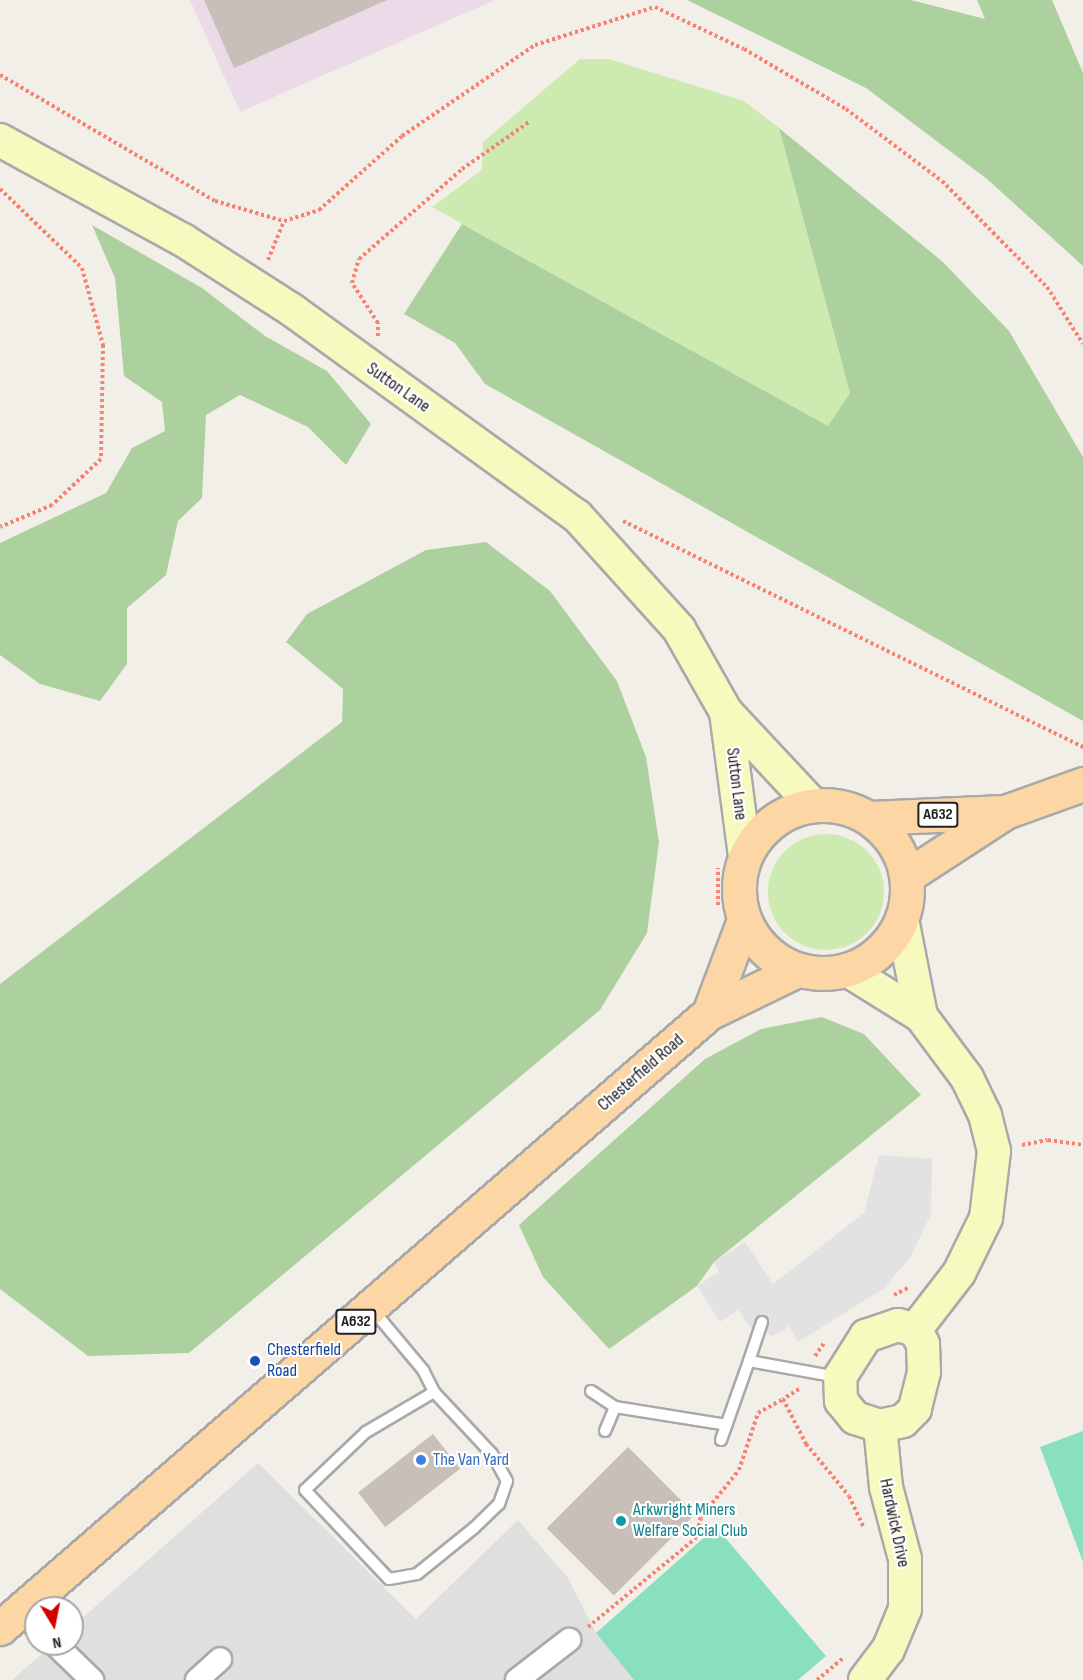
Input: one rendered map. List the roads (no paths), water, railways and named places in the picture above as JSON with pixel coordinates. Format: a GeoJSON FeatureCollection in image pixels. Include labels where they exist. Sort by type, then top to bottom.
{"type":"FeatureCollection","features":[{"type":"Feature","properties":{"kind":"main road","name":"A632"},"geometry":{"type":"LineString","coordinates":[[907,876],[1005,812],[1083,784]]}},
{"type":"Feature","properties":{"kind":"main road"},"geometry":{"type":"LineString","coordinates":[[709,1013],[744,920],[739,877],[745,856],[772,821],[813,805],[833,805],[870,818],[895,843],[907,876],[902,919],[881,951],[847,970],[797,970],[774,959],[744,920]]}},
{"type":"Feature","properties":{"kind":"main road","name":"A632"},"geometry":{"type":"LineString","coordinates":[[870,818],[1005,812]]}},
{"type":"Feature","properties":{"kind":"main road","name":"Chesterfield Road"},"geometry":{"type":"LineString","coordinates":[[19,1622],[709,1013],[797,970]]}},
{"type":"Feature","properties":{"kind":"street","name":"Sutton Lane"},"geometry":{"type":"LineString","coordinates":[[0,141],[246,281],[292,310],[584,523],[679,629],[726,712],[813,805]]}},
{"type":"Feature","properties":{"kind":"street","name":"Sutton Lane"},"geometry":{"type":"LineString","coordinates":[[726,712],[745,856]]}},
{"type":"Feature","properties":{"kind":"street"},"geometry":{"type":"LineString","coordinates":[[902,919],[921,1016]]}},
{"type":"Feature","properties":{"kind":"street"},"geometry":{"type":"LineString","coordinates":[[847,970],[921,1016],[966,1078],[985,1115],[994,1151],[986,1218],[959,1273],[915,1330]]}},
{"type":"Feature","properties":{"kind":"street"},"geometry":{"type":"LineString","coordinates":[[898,1325],[915,1330],[923,1344],[924,1372],[915,1408],[903,1421],[880,1426],[855,1418],[841,1401],[840,1377],[866,1336],[898,1325]]}},
{"type":"Feature","properties":{"kind":"street","name":"Hardwick Drive"},"geometry":{"type":"LineString","coordinates":[[865,1680],[888,1650],[905,1609],[905,1559],[886,1487],[880,1426]]}},
{"type":"Feature","properties":{"kind":"street"},"geometry":{"type":"LineString","coordinates":[[517,1680],[569,1640]]}},
{"type":"Feature","properties":{"kind":"street"},"geometry":{"type":"LineString","coordinates":[[67,1656],[92,1680]]}},
{"type":"Feature","properties":{"kind":"street"},"geometry":{"type":"LineString","coordinates":[[198,1680],[220,1659]]}},
{"type":"Feature","properties":{"kind":"lane"},"geometry":{"type":"LineString","coordinates":[[371,1309],[423,1370],[434,1392],[492,1454],[507,1480],[499,1504],[474,1528],[417,1574],[389,1579],[305,1490],[366,1432],[434,1392]]}},
{"type":"Feature","properties":{"kind":"lane"},"geometry":{"type":"LineString","coordinates":[[721,1440],[762,1322]]}},
{"type":"Feature","properties":{"kind":"lane"},"geometry":{"type":"LineString","coordinates":[[749,1361],[840,1377]]}},
{"type":"Feature","properties":{"kind":"lane"},"geometry":{"type":"LineString","coordinates":[[591,1391],[615,1407],[727,1425]]}},
{"type":"Feature","properties":{"kind":"lane"},"geometry":{"type":"LineString","coordinates":[[605,1431],[615,1407]]}},
{"type":"Feature","properties":{"kind":"place","name":"Chesterfield Road"},"geometry":{"type":"Point","coordinates":[255,1361]}},
{"type":"Feature","properties":{"kind":"place","name":"The Van Yard"},"geometry":{"type":"Point","coordinates":[421,1460]}},
{"type":"Feature","properties":{"kind":"place","name":"Arkwright Miners Welfare Social Club"},"geometry":{"type":"Point","coordinates":[621,1521]}}]}
